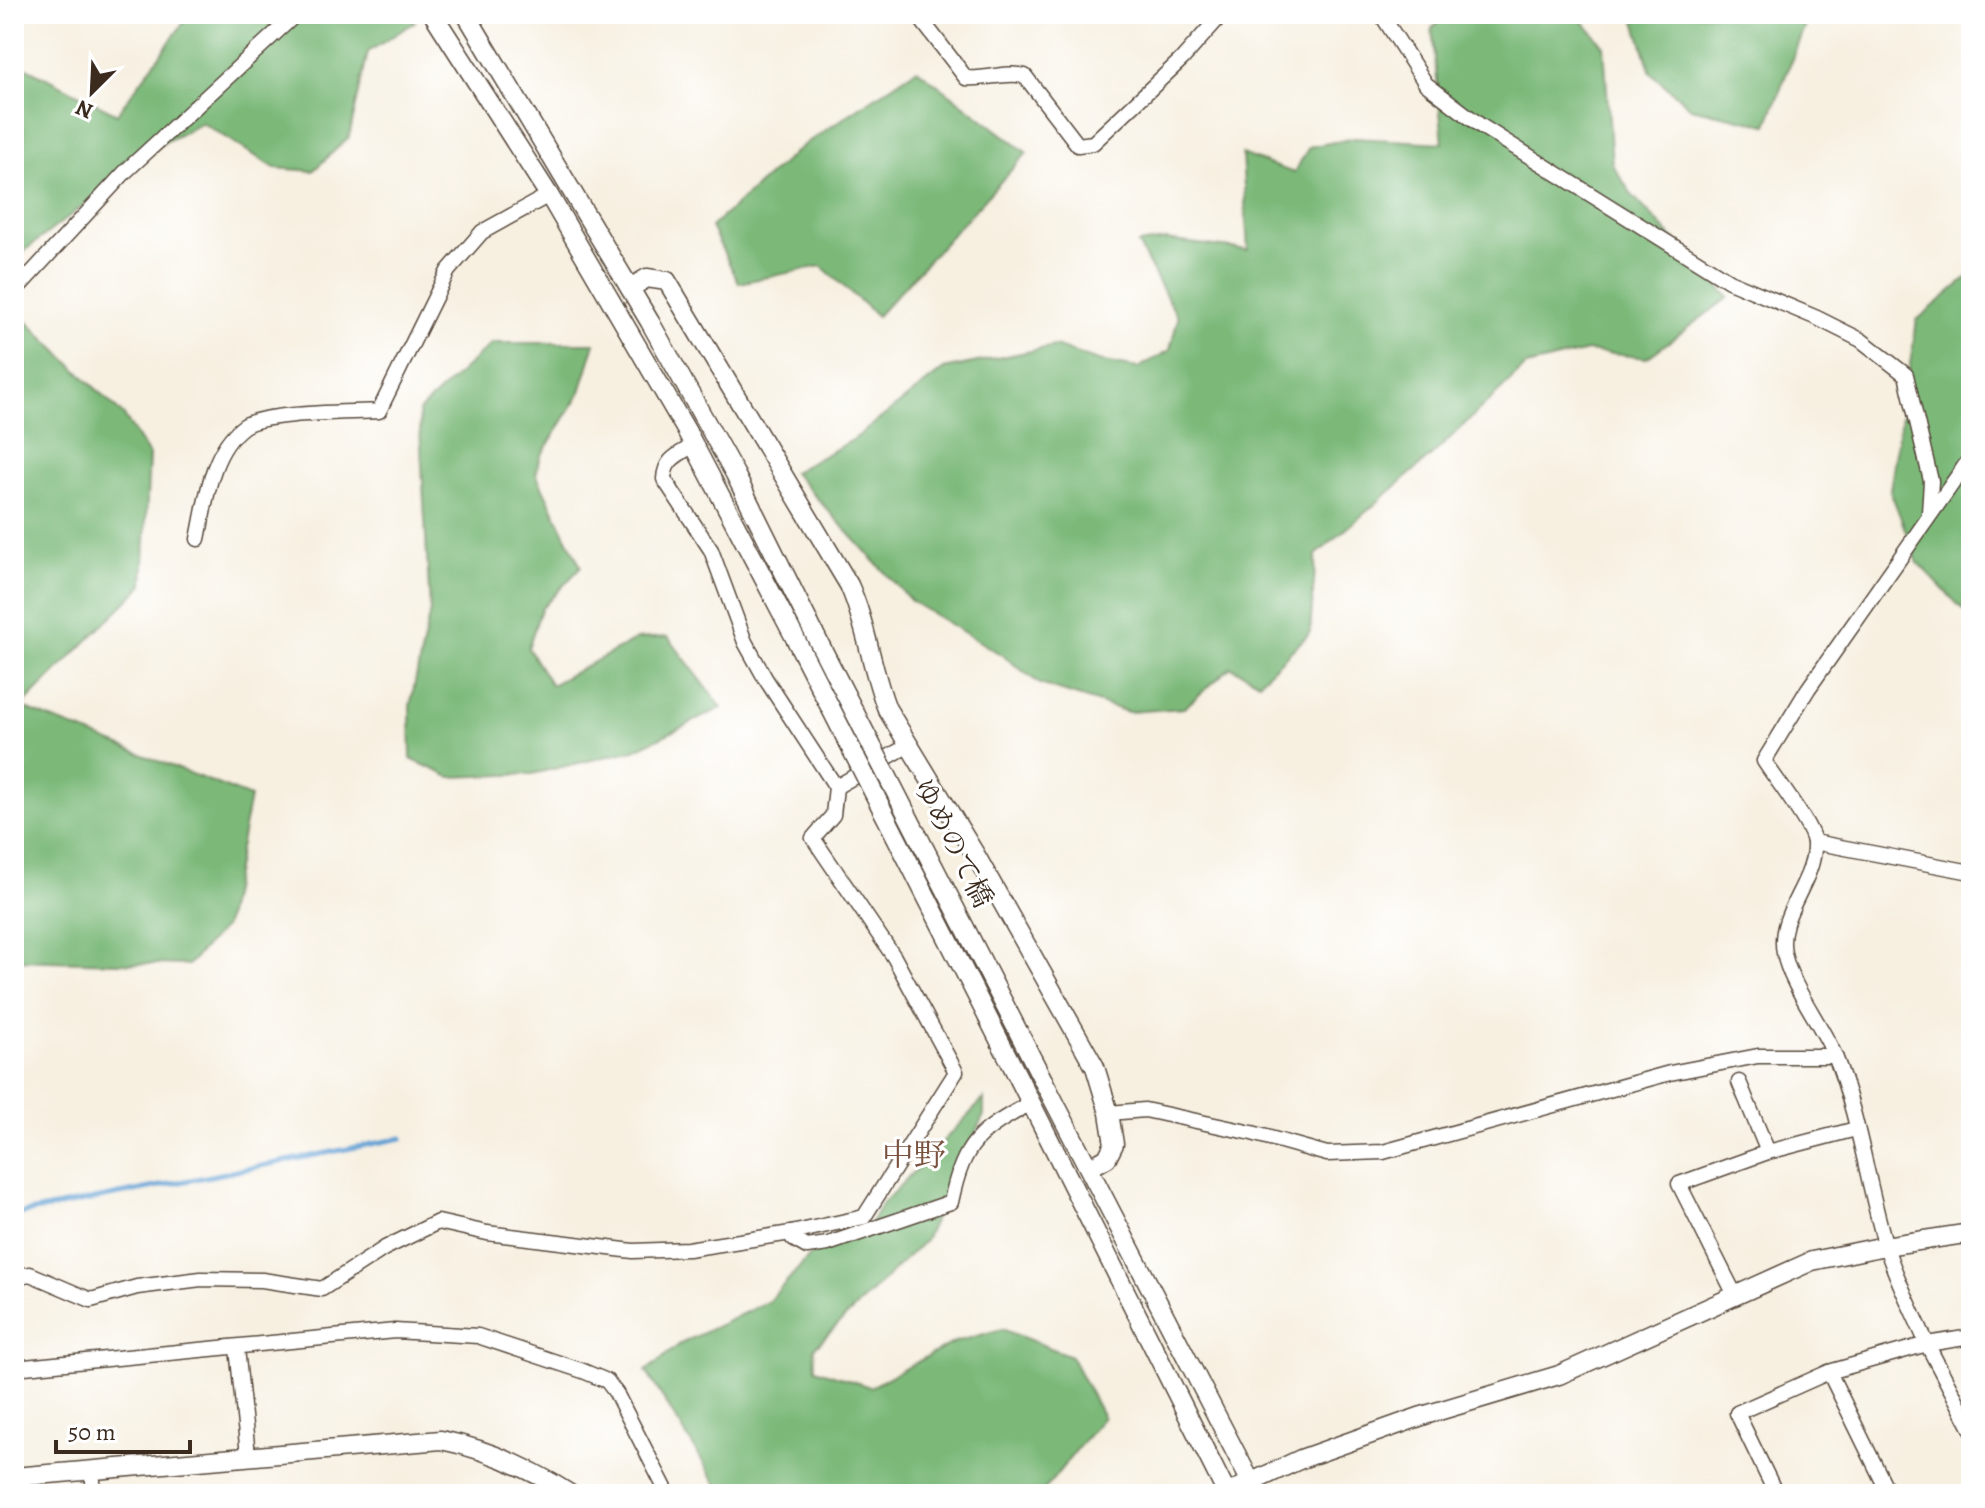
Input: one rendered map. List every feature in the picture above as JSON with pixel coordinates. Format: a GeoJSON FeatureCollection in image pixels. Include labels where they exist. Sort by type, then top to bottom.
{"type":"FeatureCollection","features":[{"type":"Feature","properties":{"kind":"street"},"geometry":{"type":"LineString","coordinates":[[14,292],[126,171],[296,14]]}},
{"type":"Feature","properties":{"kind":"street","name":"ゆめのて橋"},"geometry":{"type":"LineString","coordinates":[[433,14],[549,195],[694,445],[795,638],[1227,1494]]}},
{"type":"Feature","properties":{"kind":"street","name":"ゆめのて橋"},"geometry":{"type":"LineString","coordinates":[[466,14],[630,288],[735,474],[1254,1488]]}},
{"type":"Feature","properties":{"kind":"street"},"geometry":{"type":"LineString","coordinates":[[917,14],[966,78],[1015,73],[1025,76],[1078,145],[1093,143],[1182,59],[1222,14]]}},
{"type":"Feature","properties":{"kind":"street"},"geometry":{"type":"LineString","coordinates":[[1381,14],[1426,84],[1481,126],[1729,281],[1861,340],[1906,375],[1931,481],[1929,513]]}},
{"type":"Feature","properties":{"kind":"street"},"geometry":{"type":"LineString","coordinates":[[198,539],[212,475],[230,440],[246,424],[268,418],[379,411],[448,271],[482,232],[549,195]]}},
{"type":"Feature","properties":{"kind":"street"},"geometry":{"type":"LineString","coordinates":[[630,288],[647,278],[667,281],[849,585],[859,607],[887,709],[975,854],[1095,1067],[1109,1113],[1114,1144],[1107,1158],[1089,1168]]}},
{"type":"Feature","properties":{"kind":"street"},"geometry":{"type":"LineString","coordinates":[[14,1277],[30,1274],[91,1300],[137,1287],[201,1279],[262,1280],[322,1289],[385,1248],[438,1222],[487,1233],[633,1251],[688,1249],[791,1233],[864,1217],[956,1072],[894,957],[813,838],[833,815],[836,787],[765,678],[745,642],[711,550],[664,479],[664,467],[670,459],[694,445]]}},
{"type":"Feature","properties":{"kind":"street"},"geometry":{"type":"LineString","coordinates":[[1971,457],[1808,689],[1764,761],[1804,820],[1814,842],[1807,875],[1788,915],[1784,952],[1835,1056],[1885,1246],[1927,1344],[1971,1428]]}},
{"type":"Feature","properties":{"kind":"street"},"geometry":{"type":"LineString","coordinates":[[836,787],[909,745]]}},
{"type":"Feature","properties":{"kind":"street"},"geometry":{"type":"LineString","coordinates":[[1814,842],[1971,872]]}},
{"type":"Feature","properties":{"kind":"street"},"geometry":{"type":"LineString","coordinates":[[1109,1113],[1145,1110],[1252,1133],[1327,1154],[1383,1152],[1670,1073],[1758,1056],[1835,1056]]}},
{"type":"Feature","properties":{"kind":"street"},"geometry":{"type":"LineString","coordinates":[[1739,1082],[1768,1152]]}},
{"type":"Feature","properties":{"kind":"street"},"geometry":{"type":"LineString","coordinates":[[791,1233],[793,1239],[807,1247],[828,1244],[951,1202],[959,1166],[979,1135],[1031,1103]]}},
{"type":"Feature","properties":{"kind":"street"},"geometry":{"type":"LineString","coordinates":[[1736,1297],[1679,1184],[1768,1152],[1856,1129]]}},
{"type":"Feature","properties":{"kind":"street"},"geometry":{"type":"LineString","coordinates":[[1227,1494],[1254,1488],[1301,1459],[1422,1416],[1559,1375],[1812,1261],[1971,1233]]}},
{"type":"Feature","properties":{"kind":"street"},"geometry":{"type":"LineString","coordinates":[[14,1368],[395,1331],[478,1336],[607,1381],[668,1494]]}},
{"type":"Feature","properties":{"kind":"street"},"geometry":{"type":"LineString","coordinates":[[1776,1494],[1737,1413],[1829,1372],[1927,1344],[1971,1337]]}},
{"type":"Feature","properties":{"kind":"street"},"geometry":{"type":"LineString","coordinates":[[237,1348],[248,1455]]}},
{"type":"Feature","properties":{"kind":"street"},"geometry":{"type":"LineString","coordinates":[[1829,1372],[1889,1494]]}},
{"type":"Feature","properties":{"kind":"street"},"geometry":{"type":"LineString","coordinates":[[14,1477],[441,1440],[467,1445],[502,1458],[544,1477],[570,1494]]}},
{"type":"Feature","properties":{"kind":"street"},"geometry":{"type":"LineString","coordinates":[[92,1469],[94,1494]]}},
{"type":"Feature","properties":{"kind":"green space"},"geometry":{"type":"Polygon","coordinates":[[[190,14],[410,14],[415,22],[368,52],[349,137],[313,171],[275,168],[202,123],[165,142],[14,259],[14,71],[25,67],[117,114],[190,14]]]}},
{"type":"Feature","properties":{"kind":"green space"},"geometry":{"type":"Polygon","coordinates":[[[1450,14],[1577,14],[1604,46],[1612,164],[1632,195],[1729,297],[1647,358],[1587,351],[1526,366],[1431,456],[1316,555],[1310,633],[1259,682],[1231,667],[1184,708],[1128,712],[1040,684],[1002,655],[911,601],[793,472],[853,440],[944,369],[1055,346],[1098,361],[1138,368],[1170,350],[1178,318],[1138,244],[1165,240],[1248,250],[1242,154],[1294,173],[1309,147],[1355,138],[1443,143],[1432,28],[1450,14]]]}},
{"type":"Feature","properties":{"kind":"green space"},"geometry":{"type":"Polygon","coordinates":[[[1633,14],[1809,14],[1767,125],[1691,108],[1651,73],[1633,14]]]}},
{"type":"Feature","properties":{"kind":"green space"},"geometry":{"type":"Polygon","coordinates":[[[917,69],[1027,153],[877,316],[821,266],[739,283],[711,227],[802,146],[917,69]]]}},
{"type":"Feature","properties":{"kind":"green space"},"geometry":{"type":"Polygon","coordinates":[[[1971,275],[1971,614],[1965,612],[1918,563],[1890,490],[1917,320],[1971,275]]]}},
{"type":"Feature","properties":{"kind":"green space"},"geometry":{"type":"Polygon","coordinates":[[[14,309],[124,416],[149,455],[143,585],[21,707],[250,797],[225,926],[188,965],[14,960],[14,309]]]}},
{"type":"Feature","properties":{"kind":"green space"},"geometry":{"type":"Polygon","coordinates":[[[492,343],[595,343],[579,395],[541,456],[536,474],[581,567],[541,609],[528,648],[551,685],[637,639],[668,637],[722,708],[634,750],[532,774],[450,777],[411,759],[410,706],[430,611],[419,411],[492,343]]]}},
{"type":"Feature","properties":{"kind":"green space"},"geometry":{"type":"Polygon","coordinates":[[[984,1099],[984,1115],[925,1240],[814,1348],[815,1369],[870,1387],[955,1342],[1002,1329],[1071,1356],[1103,1417],[1041,1494],[723,1494],[646,1371],[680,1344],[769,1301],[812,1253],[867,1229],[881,1205],[984,1099]]]}},
{"type":"Feature","properties":{"kind":"waterway"},"geometry":{"type":"LineString","coordinates":[[14,1215],[402,1138]]}},
{"type":"Feature","properties":{"kind":"district","name":"中野"},"geometry":{"type":"Point","coordinates":[914,1155]}}]}
